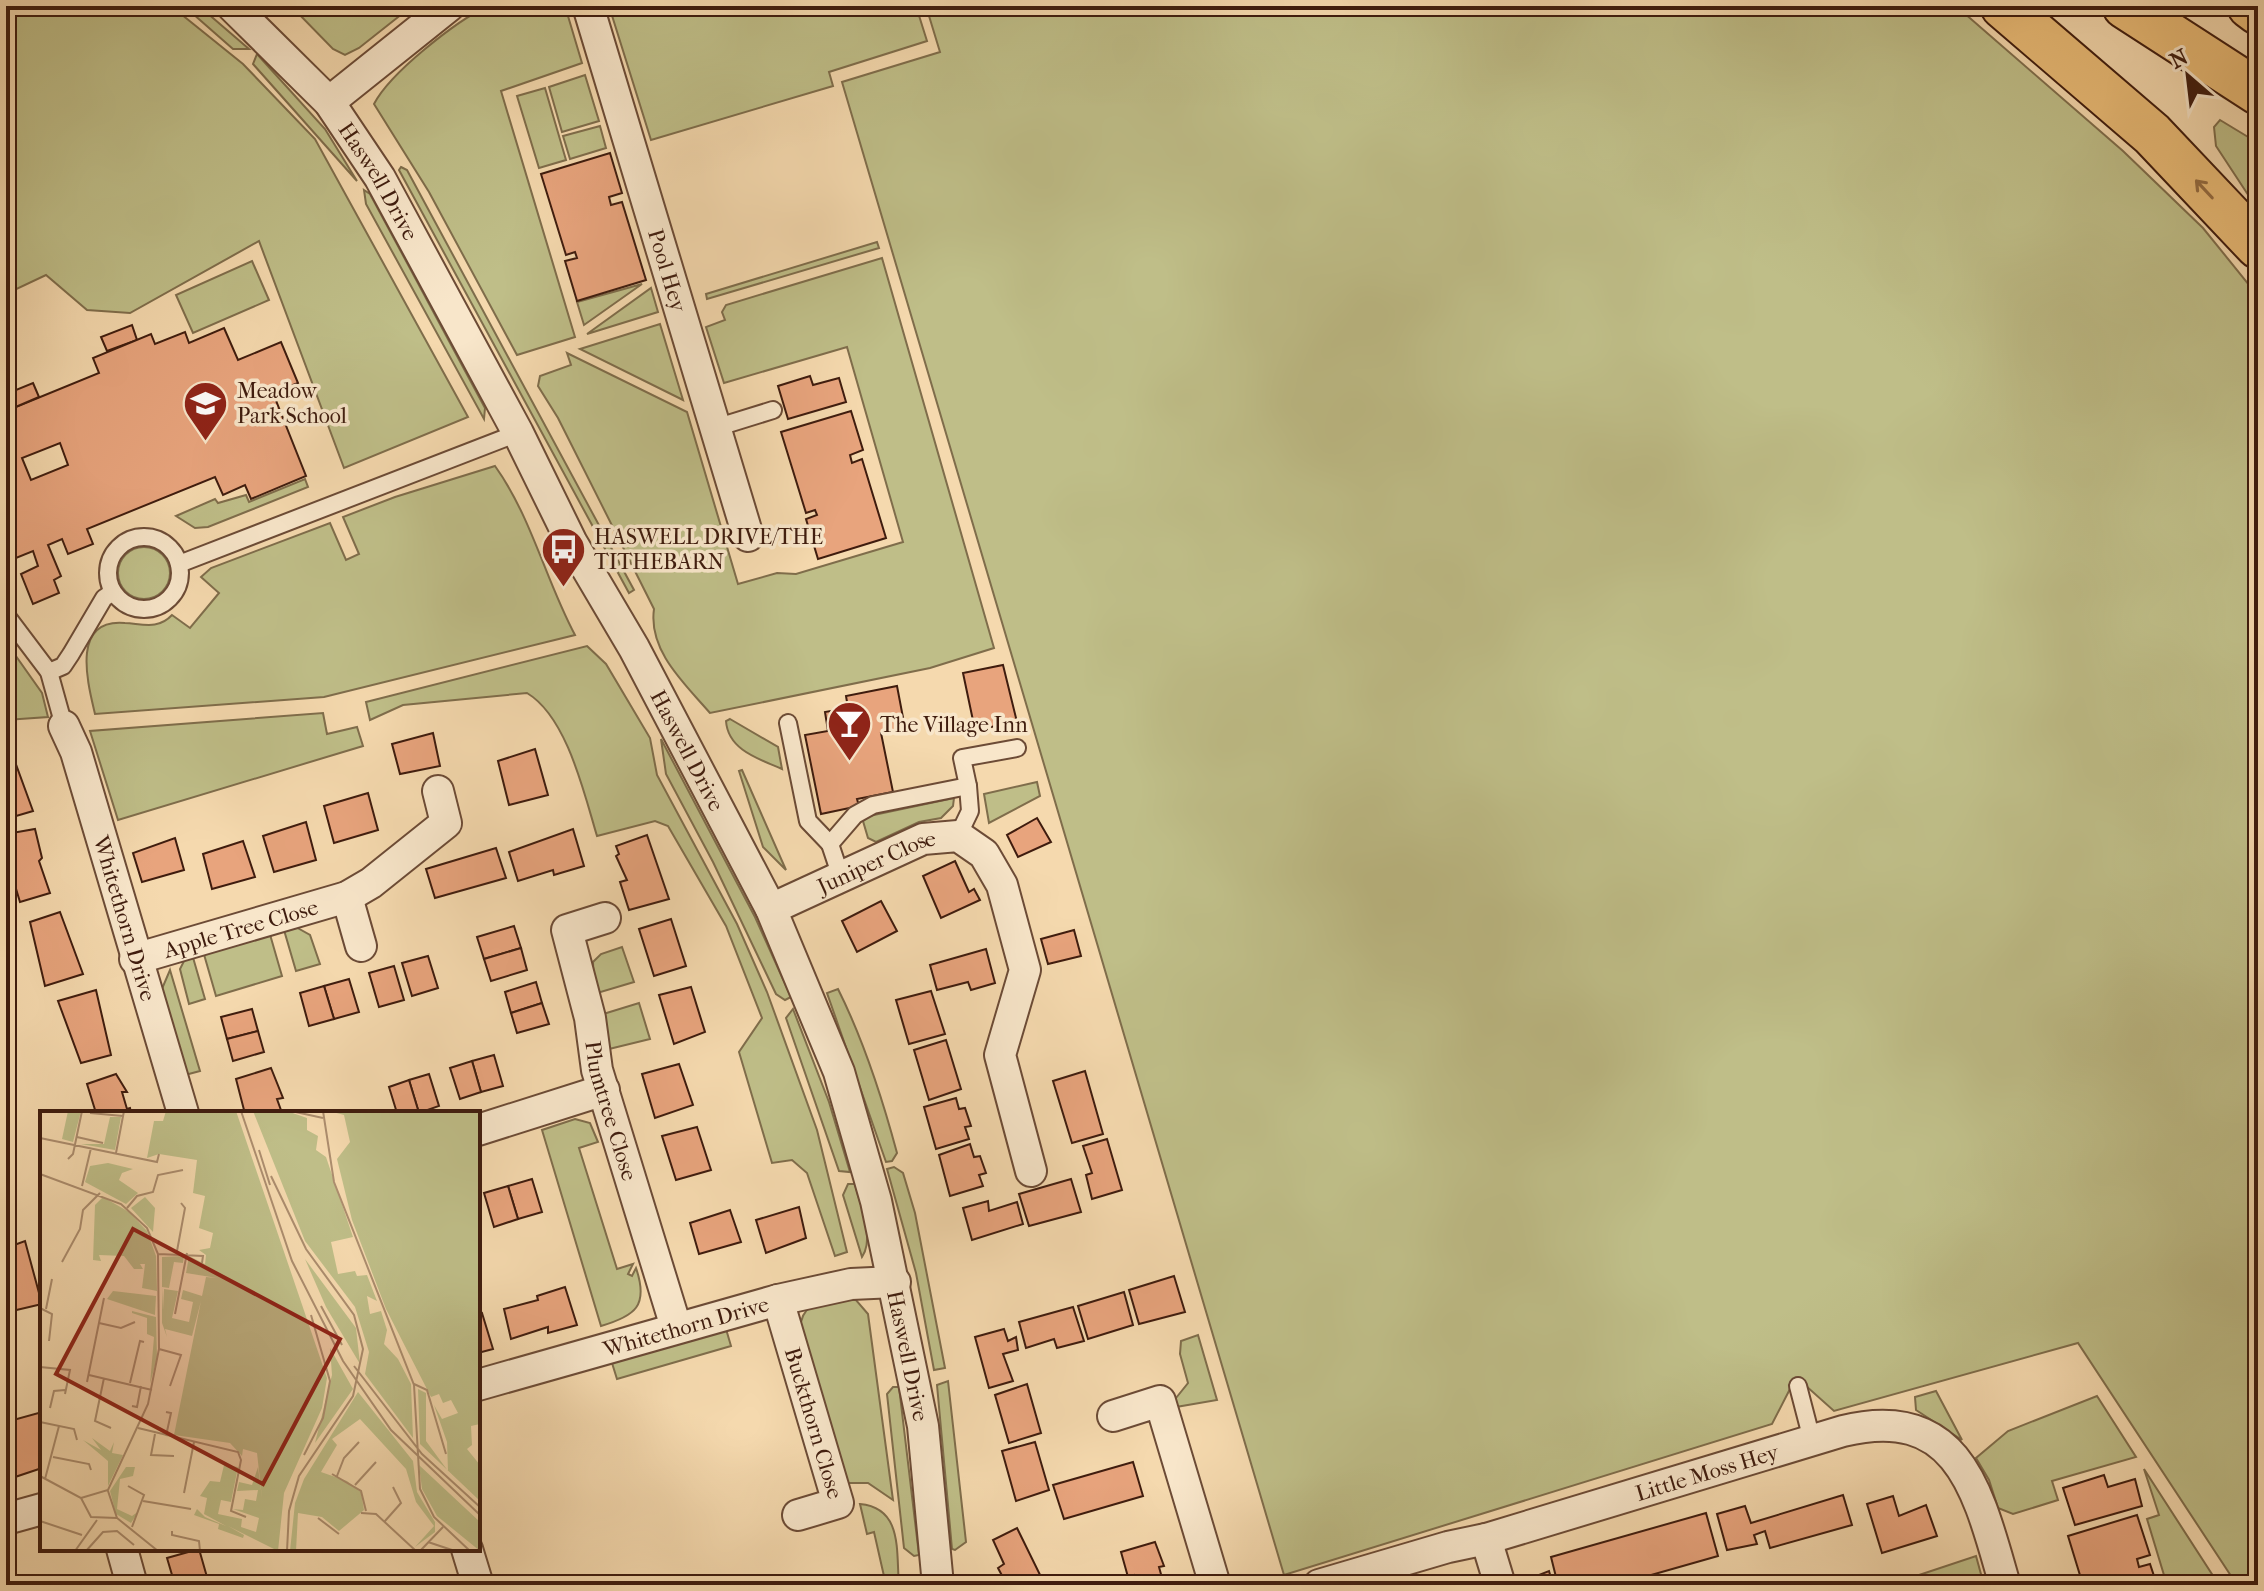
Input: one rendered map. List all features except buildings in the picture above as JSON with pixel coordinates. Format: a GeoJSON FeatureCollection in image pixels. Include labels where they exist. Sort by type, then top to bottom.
{"type":"FeatureCollection","features":[{"type":"Feature","properties":{"kind":"highway"},"geometry":{"type":"LineString","coordinates":[[2003,6],[2152,134],[2258,246]]}},
{"type":"Feature","properties":{"kind":"highway"},"geometry":{"type":"LineString","coordinates":[[2125,6],[2258,92]]}},
{"type":"Feature","properties":{"kind":"highway"},"geometry":{"type":"LineString","coordinates":[[2250,6],[2258,12]]}},
{"type":"Feature","properties":{"kind":"street","name":"Haswell Drive"},"geometry":{"type":"LineString","coordinates":[[232,6],[284,54],[329,102],[380,178],[518,433],[572,543],[634,648],[771,909],[839,1072],[895,1282],[923,1426],[938,1585]]}},
{"type":"Feature","properties":{"kind":"street"},"geometry":{"type":"LineString","coordinates":[[329,102],[449,6]]}},
{"type":"Feature","properties":{"kind":"street","name":"Pool Hey"},"geometry":{"type":"LineString","coordinates":[[588,6],[748,536]]}},
{"type":"Feature","properties":{"kind":"street","name":"Whitethorn Drive"},"geometry":{"type":"LineString","coordinates":[[64,726],[76,752],[182,1111]]}},
{"type":"Feature","properties":{"kind":"street","name":"Apple Tree Close"},"geometry":{"type":"LineString","coordinates":[[135,959],[347,897],[371,883],[446,823],[438,791]]}},
{"type":"Feature","properties":{"kind":"street","name":"Juniper Close"},"geometry":{"type":"LineString","coordinates":[[771,909],[923,839],[958,836],[984,854],[1002,885],[1025,970],[1000,1055],[1031,1171]]}},
{"type":"Feature","properties":{"kind":"street","name":"Apple Tree Close"},"geometry":{"type":"LineString","coordinates":[[347,897],[361,946]]}},
{"type":"Feature","properties":{"kind":"street","name":"Plumtree Close"},"geometry":{"type":"LineString","coordinates":[[605,918],[567,930],[590,1018],[604,1090],[676,1327]]}},
{"type":"Feature","properties":{"kind":"street"},"geometry":{"type":"LineString","coordinates":[[480,1129],[604,1090]]}},
{"type":"Feature","properties":{"kind":"street","name":"Whitethorn Drive"},"geometry":{"type":"LineString","coordinates":[[480,1384],[778,1300],[851,1284],[895,1282]]}},
{"type":"Feature","properties":{"kind":"street","name":"Buckthorn Close"},"geometry":{"type":"LineString","coordinates":[[778,1300],[838,1503],[798,1515]]}},
{"type":"Feature","properties":{"kind":"street"},"geometry":{"type":"LineString","coordinates":[[1113,1416],[1160,1401],[1215,1585]]}},
{"type":"Feature","properties":{"kind":"street","name":"Little Moss Hey"},"geometry":{"type":"LineString","coordinates":[[1319,1585],[1486,1539],[1812,1440],[1881,1424],[1908,1428],[1948,1449],[1971,1479],[2005,1585]]}},
{"type":"Feature","properties":{"kind":"street"},"geometry":{"type":"LineString","coordinates":[[6,1519],[40,1510]]}},
{"type":"Feature","properties":{"kind":"street"},"geometry":{"type":"LineString","coordinates":[[1486,1539],[1500,1585]]}},
{"type":"Feature","properties":{"kind":"street"},"geometry":{"type":"LineString","coordinates":[[123,1551],[132,1585]]}},
{"type":"Feature","properties":{"kind":"street"},"geometry":{"type":"LineString","coordinates":[[468,1551],[478,1585]]}},
{"type":"Feature","properties":{"kind":"lane"},"geometry":{"type":"LineString","coordinates":[[715,428],[773,410]]}},
{"type":"Feature","properties":{"kind":"lane"},"geometry":{"type":"LineString","coordinates":[[179,564],[518,433]]}},
{"type":"Feature","properties":{"kind":"lane"},"geometry":{"type":"LineString","coordinates":[[154,538],[174,553],[179,564],[177,587],[163,604],[152,609],[130,607],[113,592],[108,568],[112,556],[130,540],[154,538]]}},
{"type":"Feature","properties":{"kind":"lane"},"geometry":{"type":"LineString","coordinates":[[49,672],[63,666],[104,598],[113,592]]}},
{"type":"Feature","properties":{"kind":"lane"},"geometry":{"type":"LineString","coordinates":[[6,615],[49,672],[64,726]]}},
{"type":"Feature","properties":{"kind":"lane"},"geometry":{"type":"LineString","coordinates":[[788,723],[808,821],[830,844],[841,877]]}},
{"type":"Feature","properties":{"kind":"lane"},"geometry":{"type":"LineString","coordinates":[[958,836],[970,811],[962,758],[1017,748]]}},
{"type":"Feature","properties":{"kind":"lane"},"geometry":{"type":"LineString","coordinates":[[830,844],[855,815],[873,805],[968,786]]}},
{"type":"Feature","properties":{"kind":"lane"},"geometry":{"type":"LineString","coordinates":[[1798,1386],[1812,1440]]}},
{"type":"Feature","properties":{"kind":"shaded area"},"geometry":{"type":"Polygon","coordinates":[[[6,6],[171,6],[243,64],[315,139],[468,417],[344,468],[259,241],[130,313],[87,310],[46,275],[6,294],[6,6]]]}},
{"type":"Feature","properties":{"kind":"shaded area"},"geometry":{"type":"Polygon","coordinates":[[[184,6],[199,6],[249,49],[233,49],[184,6]]]}},
{"type":"Feature","properties":{"kind":"shaded area"},"geometry":{"type":"Polygon","coordinates":[[[291,6],[412,6],[359,48],[345,55],[333,49],[291,6]]]}},
{"type":"Feature","properties":{"kind":"shaded area"},"geometry":{"type":"Polygon","coordinates":[[[488,6],[565,6],[582,63],[501,91],[575,337],[517,355],[429,192],[374,104],[394,78],[425,49],[488,6]]]}},
{"type":"Feature","properties":{"kind":"shaded area"},"geometry":{"type":"Polygon","coordinates":[[[609,6],[916,6],[927,41],[829,72],[833,86],[651,140],[609,6]]]}},
{"type":"Feature","properties":{"kind":"shaded area"},"geometry":{"type":"Polygon","coordinates":[[[926,6],[1956,6],[2123,151],[2203,228],[2258,296],[2258,1585],[2237,1585],[2078,1343],[1834,1411],[1805,1385],[1791,1387],[1772,1424],[1284,1575],[842,82],[940,52],[926,6]]]}},
{"type":"Feature","properties":{"kind":"shaded area"},"geometry":{"type":"Polygon","coordinates":[[[257,54],[325,129],[357,181],[253,64],[257,54]]]}},
{"type":"Feature","properties":{"kind":"shaded area"},"geometry":{"type":"Polygon","coordinates":[[[585,75],[599,121],[562,132],[549,87],[585,75]]]}},
{"type":"Feature","properties":{"kind":"shaded area"},"geometry":{"type":"Polygon","coordinates":[[[545,88],[566,160],[539,168],[517,96],[545,88]]]}},
{"type":"Feature","properties":{"kind":"shaded area"},"geometry":{"type":"Polygon","coordinates":[[[2220,120],[2258,143],[2258,210],[2216,146],[2214,127],[2220,120]]]}},
{"type":"Feature","properties":{"kind":"shaded area"},"geometry":{"type":"Polygon","coordinates":[[[600,126],[606,148],[570,159],[563,136],[600,126]]]}},
{"type":"Feature","properties":{"kind":"shaded area"},"geometry":{"type":"Polygon","coordinates":[[[401,167],[407,170],[634,590],[629,593],[399,170],[401,167]]]}},
{"type":"Feature","properties":{"kind":"shaded area"},"geometry":{"type":"Polygon","coordinates":[[[364,190],[370,194],[485,408],[484,419],[366,204],[364,190]]]}},
{"type":"Feature","properties":{"kind":"shaded area"},"geometry":{"type":"Polygon","coordinates":[[[877,242],[879,248],[707,299],[706,294],[877,242]]]}},
{"type":"Feature","properties":{"kind":"shaded area"},"geometry":{"type":"Polygon","coordinates":[[[882,258],[994,648],[930,668],[710,713],[662,653],[654,624],[654,609],[558,418],[538,386],[540,376],[571,365],[567,353],[687,412],[738,584],[777,573],[796,574],[903,542],[847,347],[724,383],[706,327],[725,320],[722,312],[726,305],[882,258]]]}},
{"type":"Feature","properties":{"kind":"shaded area"},"geometry":{"type":"Polygon","coordinates":[[[252,261],[269,300],[193,333],[176,295],[252,261]]]}},
{"type":"Feature","properties":{"kind":"shaded area"},"geometry":{"type":"Polygon","coordinates":[[[642,284],[584,325],[577,302],[642,284]]]}},
{"type":"Feature","properties":{"kind":"shaded area"},"geometry":{"type":"Polygon","coordinates":[[[651,288],[658,312],[587,334],[651,288]]]}},
{"type":"Feature","properties":{"kind":"shaded area"},"geometry":{"type":"Polygon","coordinates":[[[660,324],[683,400],[580,349],[660,324]]]}},
{"type":"Feature","properties":{"kind":"shaded area"},"geometry":{"type":"Polygon","coordinates":[[[495,466],[519,506],[575,635],[324,697],[95,714],[87,655],[89,642],[96,631],[108,624],[161,623],[172,615],[190,628],[219,593],[201,577],[211,568],[330,523],[346,560],[359,554],[343,517],[395,497],[495,466]]]}},
{"type":"Feature","properties":{"kind":"shaded area"},"geometry":{"type":"Polygon","coordinates":[[[305,479],[308,487],[208,527],[195,528],[176,516],[215,499],[218,503],[246,495],[249,502],[305,479]]]}},
{"type":"Feature","properties":{"kind":"shaded area"},"geometry":{"type":"Polygon","coordinates":[[[144,547],[162,555],[170,573],[162,591],[144,599],[126,591],[118,573],[126,555],[144,547]]]}},
{"type":"Feature","properties":{"kind":"shaded area"},"geometry":{"type":"Polygon","coordinates":[[[6,642],[42,693],[48,717],[6,720],[6,642]]]}},
{"type":"Feature","properties":{"kind":"shaded area"},"geometry":{"type":"Polygon","coordinates":[[[587,646],[606,664],[650,738],[657,775],[737,924],[767,992],[817,1130],[847,1252],[835,1256],[807,1173],[792,1160],[772,1163],[739,1052],[762,1018],[726,926],[668,826],[655,821],[597,836],[580,778],[563,737],[541,704],[527,693],[403,705],[370,720],[366,702],[587,646]]]}},
{"type":"Feature","properties":{"kind":"shaded area"},"geometry":{"type":"Polygon","coordinates":[[[323,713],[327,734],[357,727],[363,746],[118,820],[90,731],[323,713]]]}},
{"type":"Feature","properties":{"kind":"shaded area"},"geometry":{"type":"Polygon","coordinates":[[[730,719],[778,747],[782,769],[739,746],[728,731],[726,721],[730,719]]]}},
{"type":"Feature","properties":{"kind":"shaded area"},"geometry":{"type":"Polygon","coordinates":[[[661,739],[755,917],[791,997],[785,1000],[776,994],[713,862],[666,774],[661,739]]]}},
{"type":"Feature","properties":{"kind":"shaded area"},"geometry":{"type":"Polygon","coordinates":[[[742,770],[786,870],[763,847],[739,771],[742,770]]]}},
{"type":"Feature","properties":{"kind":"shaded area"},"geometry":{"type":"Polygon","coordinates":[[[1037,782],[1040,796],[989,823],[984,794],[1037,782]]]}},
{"type":"Feature","properties":{"kind":"shaded area"},"geometry":{"type":"Polygon","coordinates":[[[954,798],[953,806],[941,818],[919,822],[876,842],[868,838],[863,821],[869,816],[954,798]]]}},
{"type":"Feature","properties":{"kind":"shaded area"},"geometry":{"type":"Polygon","coordinates":[[[294,926],[310,935],[320,964],[296,971],[284,930],[294,926]]]}},
{"type":"Feature","properties":{"kind":"shaded area"},"geometry":{"type":"Polygon","coordinates":[[[269,931],[282,976],[216,996],[203,951],[269,931]]]}},
{"type":"Feature","properties":{"kind":"shaded area"},"geometry":{"type":"Polygon","coordinates":[[[622,947],[634,982],[594,994],[593,962],[601,954],[622,947]]]}},
{"type":"Feature","properties":{"kind":"shaded area"},"geometry":{"type":"Polygon","coordinates":[[[192,954],[205,999],[189,1004],[180,969],[186,957],[192,954]]]}},
{"type":"Feature","properties":{"kind":"shaded area"},"geometry":{"type":"Polygon","coordinates":[[[170,970],[200,1071],[185,1075],[161,991],[170,970]]]}},
{"type":"Feature","properties":{"kind":"shaded area"},"geometry":{"type":"Polygon","coordinates":[[[838,989],[879,1090],[897,1153],[892,1161],[886,1162],[827,993],[838,989]]]}},
{"type":"Feature","properties":{"kind":"shaded area"},"geometry":{"type":"Polygon","coordinates":[[[639,1003],[650,1039],[605,1050],[600,1015],[639,1003]]]}},
{"type":"Feature","properties":{"kind":"shaded area"},"geometry":{"type":"Polygon","coordinates":[[[793,1009],[829,1102],[850,1172],[839,1171],[786,1018],[793,1009]]]}},
{"type":"Feature","properties":{"kind":"shaded area"},"geometry":{"type":"Polygon","coordinates":[[[575,1119],[590,1123],[598,1142],[579,1148],[617,1269],[633,1264],[628,1274],[632,1276],[636,1268],[640,1281],[640,1300],[636,1308],[623,1318],[601,1326],[542,1130],[575,1119]]]}},
{"type":"Feature","properties":{"kind":"shaded area"},"geometry":{"type":"Polygon","coordinates":[[[894,1167],[903,1173],[915,1213],[945,1368],[934,1370],[916,1273],[887,1169],[894,1167]]]}},
{"type":"Feature","properties":{"kind":"shaded area"},"geometry":{"type":"Polygon","coordinates":[[[848,1184],[855,1184],[867,1231],[866,1249],[862,1257],[843,1195],[848,1184]]]}},
{"type":"Feature","properties":{"kind":"shaded area"},"geometry":{"type":"Polygon","coordinates":[[[847,1297],[856,1300],[868,1314],[893,1500],[868,1483],[846,1483],[800,1329],[809,1307],[847,1297]]]}},
{"type":"Feature","properties":{"kind":"shaded area"},"geometry":{"type":"Polygon","coordinates":[[[726,1329],[731,1346],[617,1379],[612,1363],[615,1359],[726,1329]]]}},
{"type":"Feature","properties":{"kind":"shaded area"},"geometry":{"type":"Polygon","coordinates":[[[1198,1335],[1217,1400],[1176,1407],[1176,1398],[1188,1383],[1180,1354],[1181,1341],[1198,1335]]]}},
{"type":"Feature","properties":{"kind":"shaded area"},"geometry":{"type":"Polygon","coordinates":[[[948,1381],[966,1542],[955,1550],[952,1549],[937,1385],[948,1381]]]}},
{"type":"Feature","properties":{"kind":"shaded area"},"geometry":{"type":"Polygon","coordinates":[[[893,1387],[899,1387],[919,1555],[914,1556],[904,1548],[887,1394],[893,1387]]]}},
{"type":"Feature","properties":{"kind":"shaded area"},"geometry":{"type":"Polygon","coordinates":[[[1936,1391],[1962,1440],[1916,1410],[1915,1397],[1936,1391]]]}},
{"type":"Feature","properties":{"kind":"shaded area"},"geometry":{"type":"Polygon","coordinates":[[[2097,1396],[2136,1457],[2052,1481],[2058,1500],[2013,1514],[1998,1508],[1989,1480],[1976,1458],[2008,1431],[2097,1396]]]}},
{"type":"Feature","properties":{"kind":"shaded area"},"geometry":{"type":"Polygon","coordinates":[[[2144,1469],[2219,1585],[2167,1585],[2147,1519],[2159,1515],[2144,1469]]]}},
{"type":"Feature","properties":{"kind":"shaded area"},"geometry":{"type":"Polygon","coordinates":[[[860,1504],[874,1507],[890,1522],[897,1545],[899,1585],[886,1585],[874,1532],[867,1534],[860,1504]]]}},
{"type":"Feature","properties":{"kind":"shaded area"},"geometry":{"type":"Polygon","coordinates":[[[1976,1556],[1984,1585],[1889,1585],[1976,1556]]]}},
{"type":"Feature","properties":{"kind":"place","name":"Meadow Park School"},"geometry":{"type":"Point","coordinates":[206,442]}},
{"type":"Feature","properties":{"kind":"place","name":"HASWELL DRIVE/THE TITHEBARN"},"geometry":{"type":"Point","coordinates":[563,588]}},
{"type":"Feature","properties":{"kind":"place","name":"The Village Inn"},"geometry":{"type":"Point","coordinates":[849,763]}}]}
